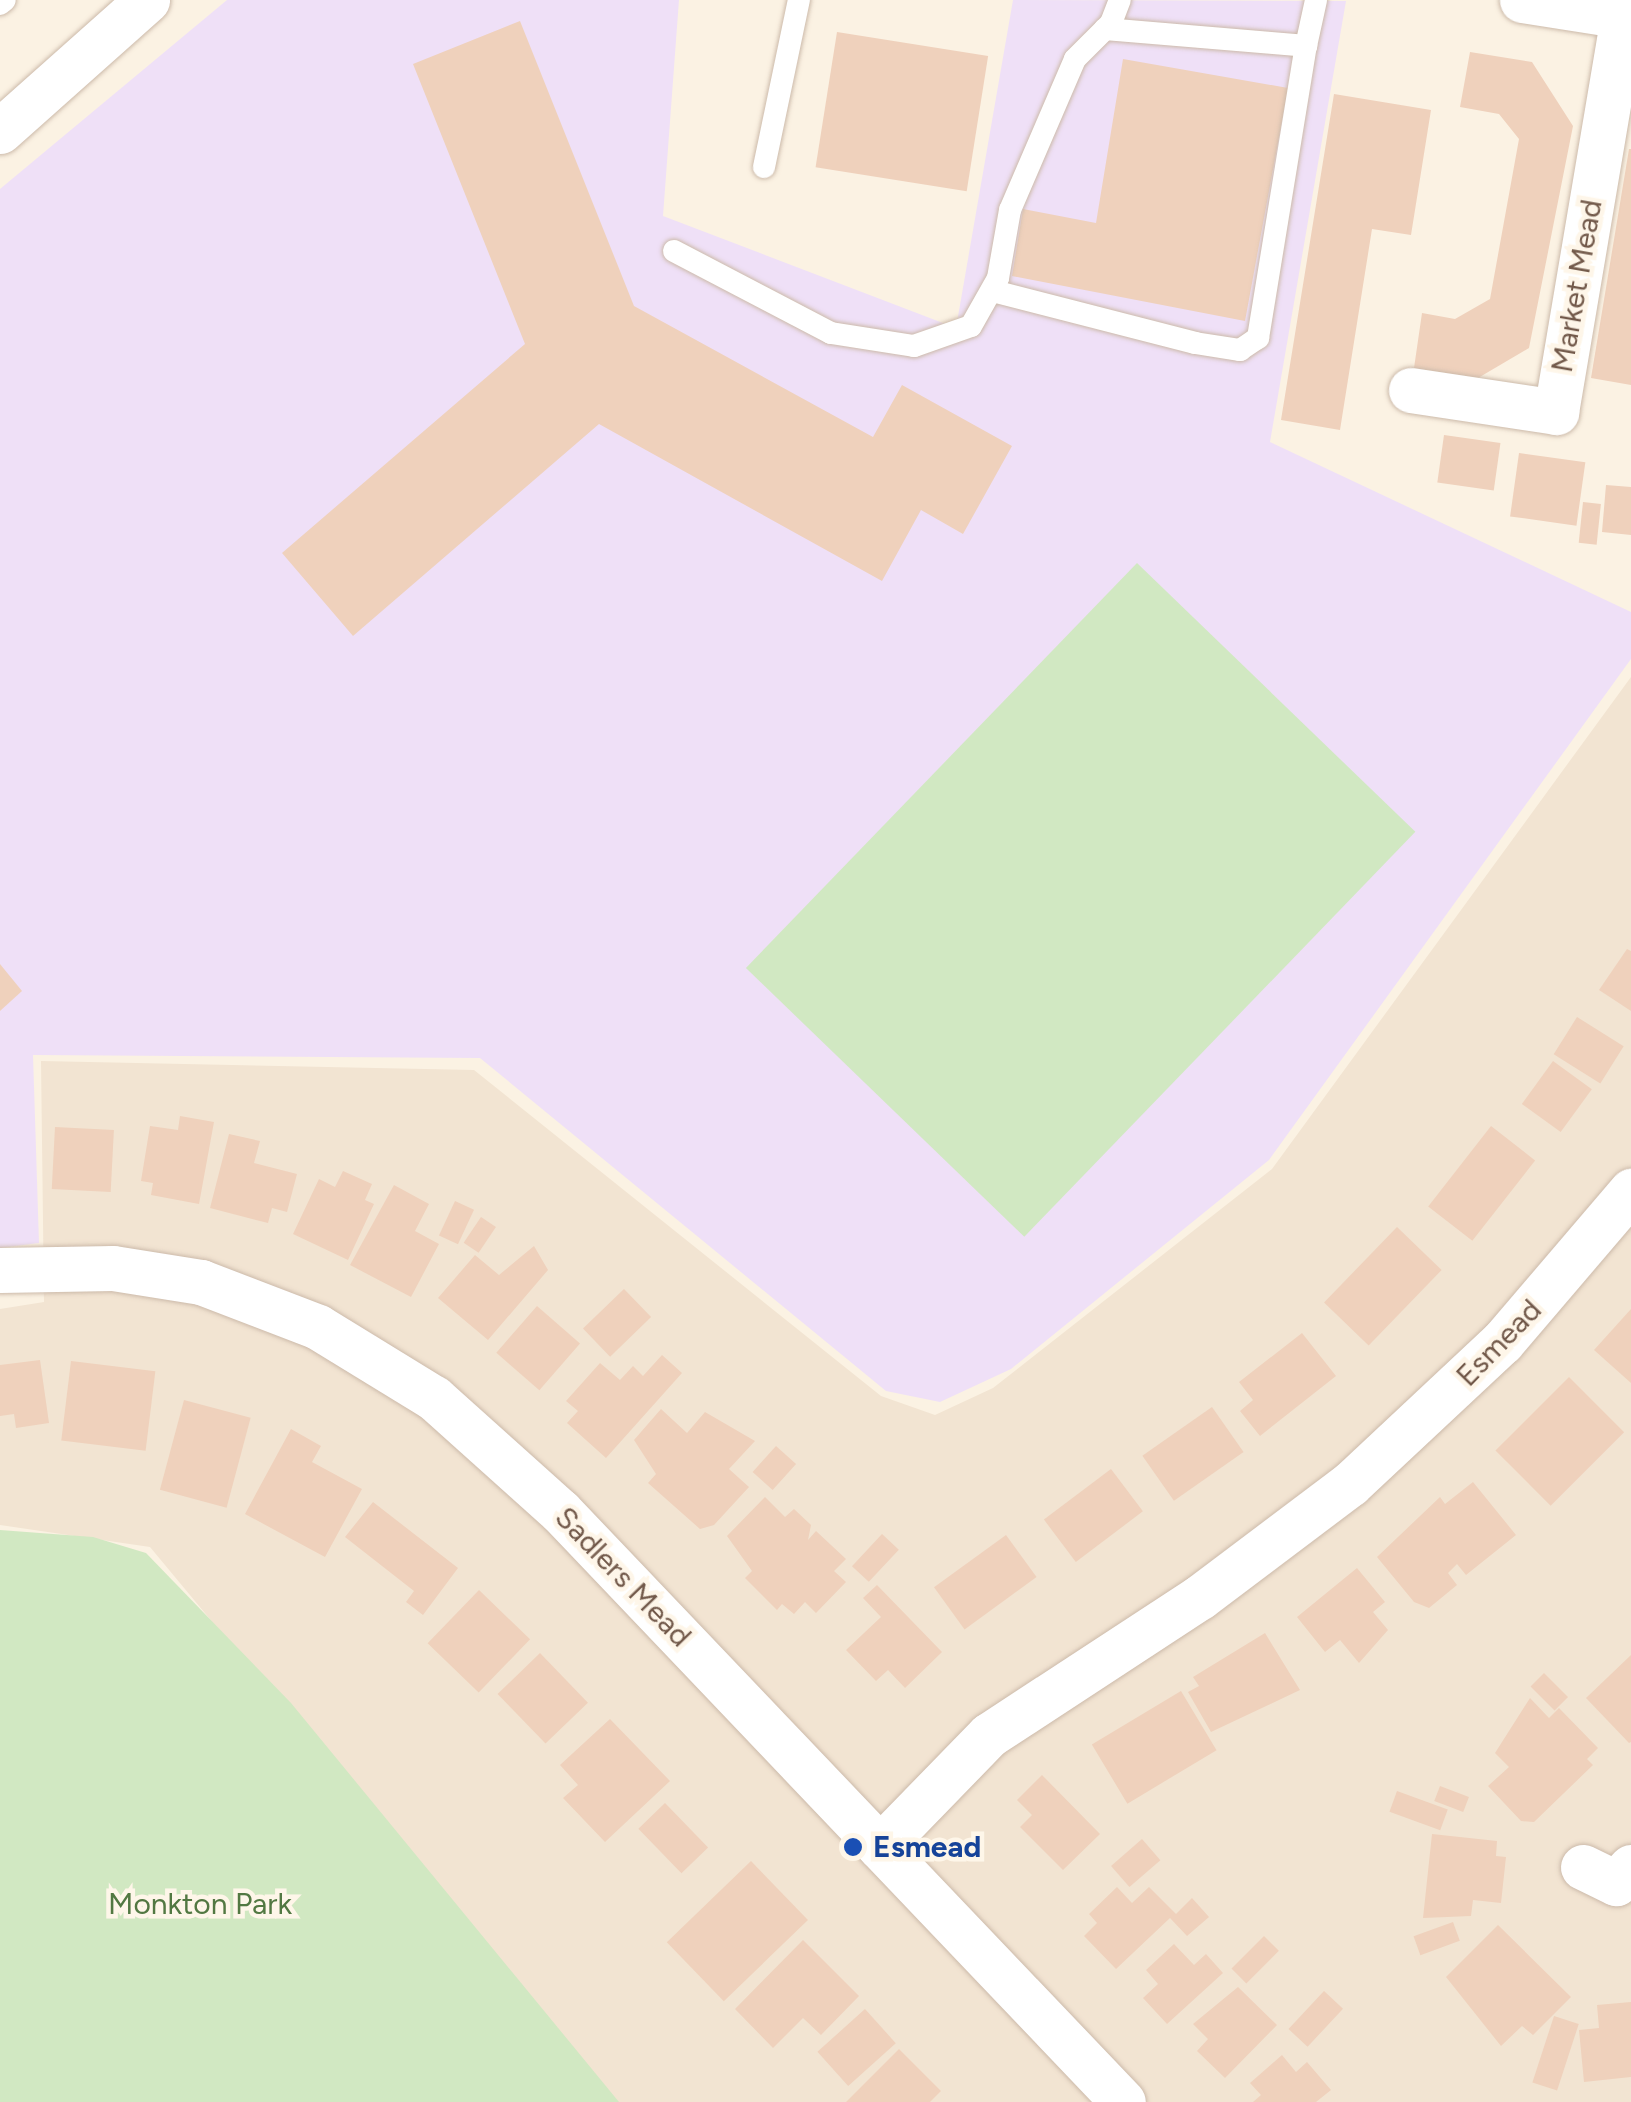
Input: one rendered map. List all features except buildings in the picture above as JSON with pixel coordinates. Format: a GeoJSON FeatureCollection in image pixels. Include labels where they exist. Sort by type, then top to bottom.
{"type":"FeatureCollection","features":[{"type":"Feature","properties":{"kind":"street"},"geometry":{"type":"LineString","coordinates":[[0,130],[147,0]]}},
{"type":"Feature","properties":{"kind":"street"},"geometry":{"type":"LineString","coordinates":[[1522,0],[1627,16]]}},
{"type":"Feature","properties":{"kind":"street","name":"Market Mead"},"geometry":{"type":"LineString","coordinates":[[1411,390],[1556,412],[1627,16]]}},
{"type":"Feature","properties":{"kind":"street","name":"Esmead"},"geometry":{"type":"LineString","coordinates":[[880,1847],[989,1735],[1200,1597],[1350,1484],[1502,1342],[1631,1191]]}},
{"type":"Feature","properties":{"kind":"street","name":"Sadlers Mead"},"geometry":{"type":"LineString","coordinates":[[0,1270],[113,1268],[201,1282],[285,1312],[398,1373],[560,1510],[1123,2102]]}},
{"type":"Feature","properties":{"kind":"lane"},"geometry":{"type":"LineString","coordinates":[[764,167],[799,0]]}},
{"type":"Feature","properties":{"kind":"lane"},"geometry":{"type":"LineString","coordinates":[[674,252],[831,334],[871,342],[949,338],[971,326],[993,292],[1010,210],[1074,59],[1105,29],[1120,0]]}},
{"type":"Feature","properties":{"kind":"lane"},"geometry":{"type":"LineString","coordinates":[[993,292],[1195,343],[1240,350],[1258,338],[1316,0]]}},
{"type":"Feature","properties":{"kind":"lane"},"geometry":{"type":"LineString","coordinates":[[1105,29],[1306,46]]}},
{"type":"Feature","properties":{"kind":"shaded area"},"geometry":{"type":"Polygon","coordinates":[[[227,0],[679,0],[663,216],[956,328],[1013,0],[1346,1],[1270,442],[1631,612],[1631,659],[1269,1160],[1011,1369],[940,1402],[886,1391],[480,1058],[33,1055],[39,1243],[0,1248],[0,189],[227,0]]]}},
{"type":"Feature","properties":{"kind":"shaded area"},"geometry":{"type":"Polygon","coordinates":[[[1631,677],[1631,2102],[611,2102],[150,1547],[0,1525],[0,1309],[44,1302],[41,1061],[474,1070],[881,1396],[935,1415],[993,1388],[1272,1169],[1631,677]]]}},
{"type":"Feature","properties":{"kind":"green space"},"geometry":{"type":"Polygon","coordinates":[[[1137,563],[1415,832],[1024,1237],[746,968],[1137,563]]]}},
{"type":"Feature","properties":{"kind":"green space","name":"Monkton Park"},"geometry":{"type":"Polygon","coordinates":[[[0,1530],[93,1537],[146,1553],[291,1703],[619,2102],[0,2102],[0,1530]]]}},
{"type":"Feature","properties":{"kind":"place","name":"Esmead"},"geometry":{"type":"Point","coordinates":[853,1847]}}]}
